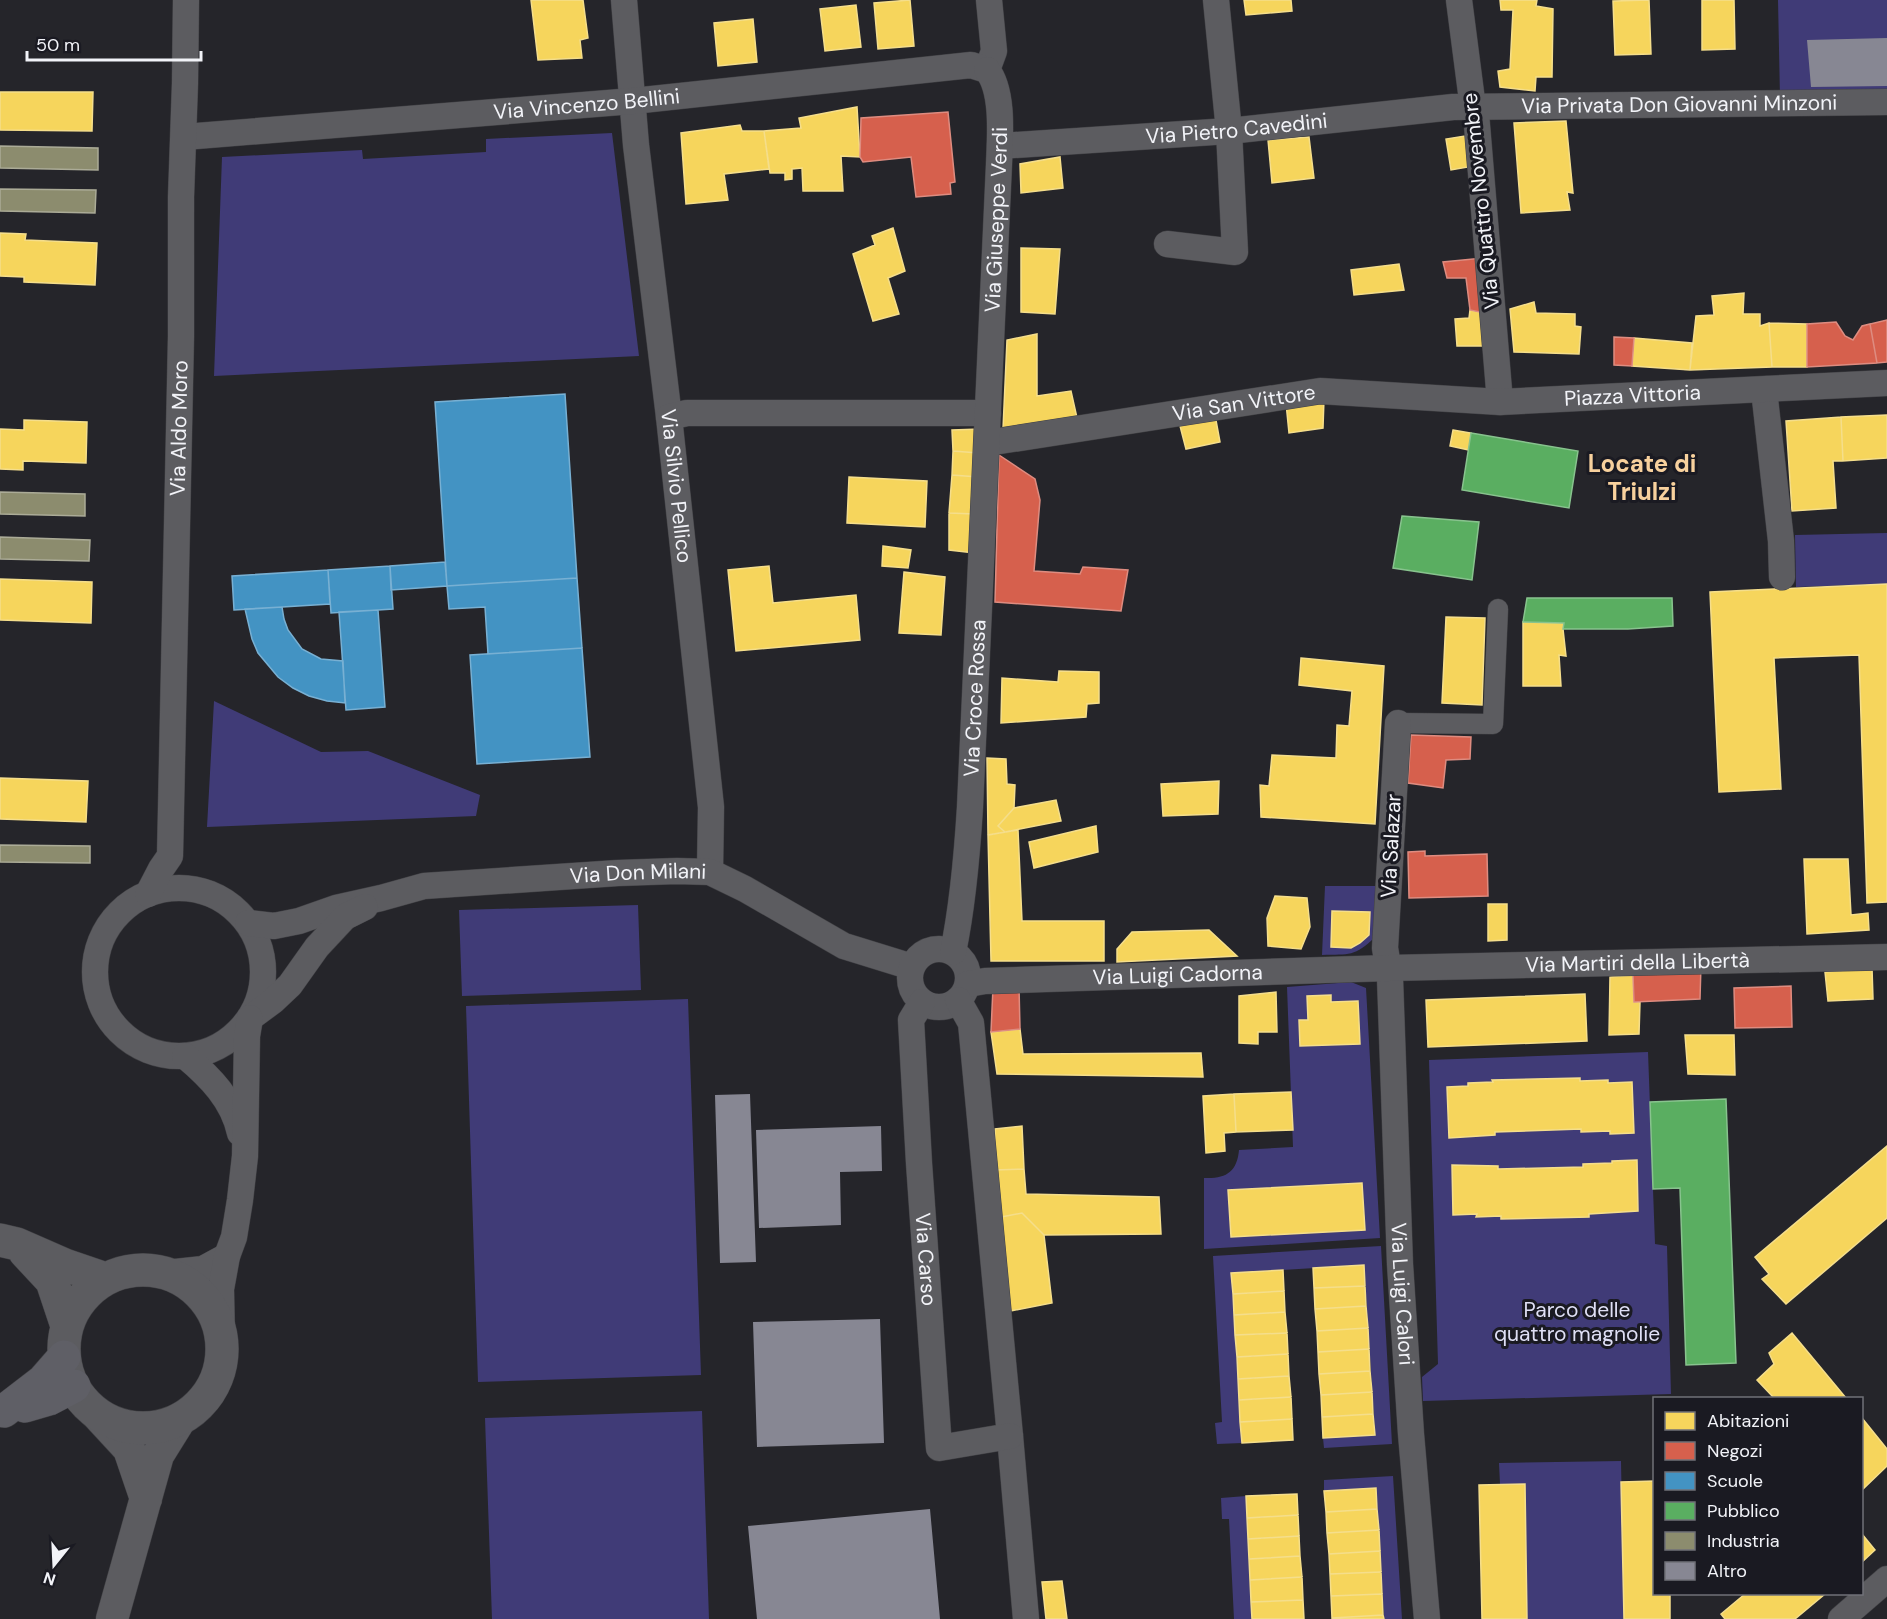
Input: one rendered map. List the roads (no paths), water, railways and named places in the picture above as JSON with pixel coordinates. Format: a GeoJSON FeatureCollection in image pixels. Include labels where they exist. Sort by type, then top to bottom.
{"type":"FeatureCollection","features":[{"type":"Feature","properties":{"kind":"highway"},"geometry":{"type":"LineString","coordinates":[[2,1412],[43,1382],[75,1370]]}},
{"type":"Feature","properties":{"kind":"main road"},"geometry":{"type":"LineString","coordinates":[[9,1242],[106,1279]]}},
{"type":"Feature","properties":{"kind":"main road"},"geometry":{"type":"LineString","coordinates":[[9,1242],[52,1281],[75,1370],[106,1419],[136,1428],[159,1426],[181,1418],[194,1410],[214,1386],[221,1364],[222,1341],[219,1326],[213,1311],[204,1299],[193,1288],[166,1273],[151,1270],[120,1273],[106,1279],[82,1299],[73,1312],[75,1370]]}},
{"type":"Feature","properties":{"kind":"street","name":"Via Aldo Moro"},"geometry":{"type":"LineString","coordinates":[[170,856],[186,0]]}},
{"type":"Feature","properties":{"kind":"street","name":"Via Silvio Pellico"},"geometry":{"type":"LineString","coordinates":[[624,0],[633,101],[711,807],[710,872]]}},
{"type":"Feature","properties":{"kind":"street"},"geometry":{"type":"LineString","coordinates":[[987,70],[994,51],[989,0]]}},
{"type":"Feature","properties":{"kind":"street"},"geometry":{"type":"LineString","coordinates":[[1167,244],[1235,252],[1229,131],[1216,0]]}},
{"type":"Feature","properties":{"kind":"street","name":"Via Quattro Novembre"},"geometry":{"type":"LineString","coordinates":[[1459,0],[1473,108],[1476,113],[1500,402]]}},
{"type":"Feature","properties":{"kind":"street","name":"Via Vincenzo Bellini"},"geometry":{"type":"LineString","coordinates":[[183,136],[633,101],[971,65],[987,70]]}},
{"type":"Feature","properties":{"kind":"street","name":"Via Giuseppe Verdi"},"geometry":{"type":"LineString","coordinates":[[987,70],[994,79],[997,91],[1000,146],[987,444]]}},
{"type":"Feature","properties":{"kind":"street","name":"Via Privata Don Giovanni Minzoni"},"geometry":{"type":"LineString","coordinates":[[1473,108],[1887,102]]}},
{"type":"Feature","properties":{"kind":"street","name":"Via Pietro Cavedini"},"geometry":{"type":"LineString","coordinates":[[1000,146],[1229,131],[1453,107],[1473,108]]}},
{"type":"Feature","properties":{"kind":"street","name":"Piazza Vittoria"},"geometry":{"type":"LineString","coordinates":[[1500,402],[1887,383]]}},
{"type":"Feature","properties":{"kind":"street"},"geometry":{"type":"LineString","coordinates":[[1766,388],[1765,399],[1781,541],[1782,577]]}},
{"type":"Feature","properties":{"kind":"street","name":"Via San Vittore"},"geometry":{"type":"LineString","coordinates":[[987,444],[1320,391],[1500,402]]}},
{"type":"Feature","properties":{"kind":"street"},"geometry":{"type":"LineString","coordinates":[[669,417],[687,413],[988,413]]}},
{"type":"Feature","properties":{"kind":"street","name":"Via Croce Rossa"},"geometry":{"type":"LineString","coordinates":[[953,952],[959,924],[968,850],[987,444]]}},
{"type":"Feature","properties":{"kind":"street"},"geometry":{"type":"LineString","coordinates":[[1398,723],[1493,724],[1498,609]]}},
{"type":"Feature","properties":{"kind":"street","name":"Via Salazar"},"geometry":{"type":"LineString","coordinates":[[1389,968],[1385,948],[1398,723]]}},
{"type":"Feature","properties":{"kind":"street"},"geometry":{"type":"LineString","coordinates":[[148,894],[170,856],[202,891]]}},
{"type":"Feature","properties":{"kind":"street","name":"Via Don Milani"},"geometry":{"type":"LineString","coordinates":[[248,923],[274,926],[299,921],[336,908],[424,885],[630,873],[710,872],[745,889],[844,946],[912,967]]}},
{"type":"Feature","properties":{"kind":"street"},"geometry":{"type":"LineString","coordinates":[[170,888],[202,891],[230,905],[248,923],[259,945],[264,970],[261,995],[243,1028],[222,1045],[185,1056],[151,1052],[121,1034],[106,1016],[95,983],[95,959],[102,936],[124,908],[148,894],[170,888]]}},
{"type":"Feature","properties":{"kind":"street","name":"Via Don Milani"},"geometry":{"type":"LineString","coordinates":[[250,1018],[290,985],[317,947],[345,917],[381,898]]}},
{"type":"Feature","properties":{"kind":"street"},"geometry":{"type":"LineString","coordinates":[[934,949],[953,952],[966,966],[968,975],[963,992],[950,1005],[940,1007],[922,1002],[915,995],[909,976],[917,958],[934,949]]}},
{"type":"Feature","properties":{"kind":"street","name":"Via Martiri della Libertà"},"geometry":{"type":"LineString","coordinates":[[1389,968],[1887,957]]}},
{"type":"Feature","properties":{"kind":"street","name":"Via Luigi Cadorna"},"geometry":{"type":"LineString","coordinates":[[963,992],[985,981],[1389,968]]}},
{"type":"Feature","properties":{"kind":"street","name":"Via Luigi Calori"},"geometry":{"type":"LineString","coordinates":[[1389,968],[1400,1264],[1411,1434],[1427,1619]]}},
{"type":"Feature","properties":{"kind":"street"},"geometry":{"type":"LineString","coordinates":[[963,992],[971,1023],[1026,1619]]}},
{"type":"Feature","properties":{"kind":"street","name":"Via Carso"},"geometry":{"type":"LineString","coordinates":[[922,1002],[911,1020],[939,1448],[1010,1436]]}},
{"type":"Feature","properties":{"kind":"street"},"geometry":{"type":"LineString","coordinates":[[222,1341],[221,1289],[234,1237],[244,1156],[247,1036],[250,1018]]}},
{"type":"Feature","properties":{"kind":"street"},"geometry":{"type":"LineString","coordinates":[[185,1056],[204,1072],[226,1099],[238,1128],[244,1156]]}},
{"type":"Feature","properties":{"kind":"street"},"geometry":{"type":"LineString","coordinates":[[166,1273],[203,1269],[228,1256]]}},
{"type":"Feature","properties":{"kind":"street"},"geometry":{"type":"LineString","coordinates":[[75,1370],[129,1449],[147,1499]]}},
{"type":"Feature","properties":{"kind":"street"},"geometry":{"type":"LineString","coordinates":[[112,1619],[158,1455],[181,1418]]}},
{"type":"Feature","properties":{"kind":"street"},"geometry":{"type":"LineString","coordinates":[[1841,1619],[1887,1579]]}},
{"type":"Feature","properties":{"kind":"district","name":"Locate di Triulzi"},"geometry":{"type":"Point","coordinates":[1642,477]}},
{"type":"Feature","properties":{"kind":"park label","name":"Parco delle quattro magnolie"},"geometry":{"type":"Point","coordinates":[1577,1322]}}]}
